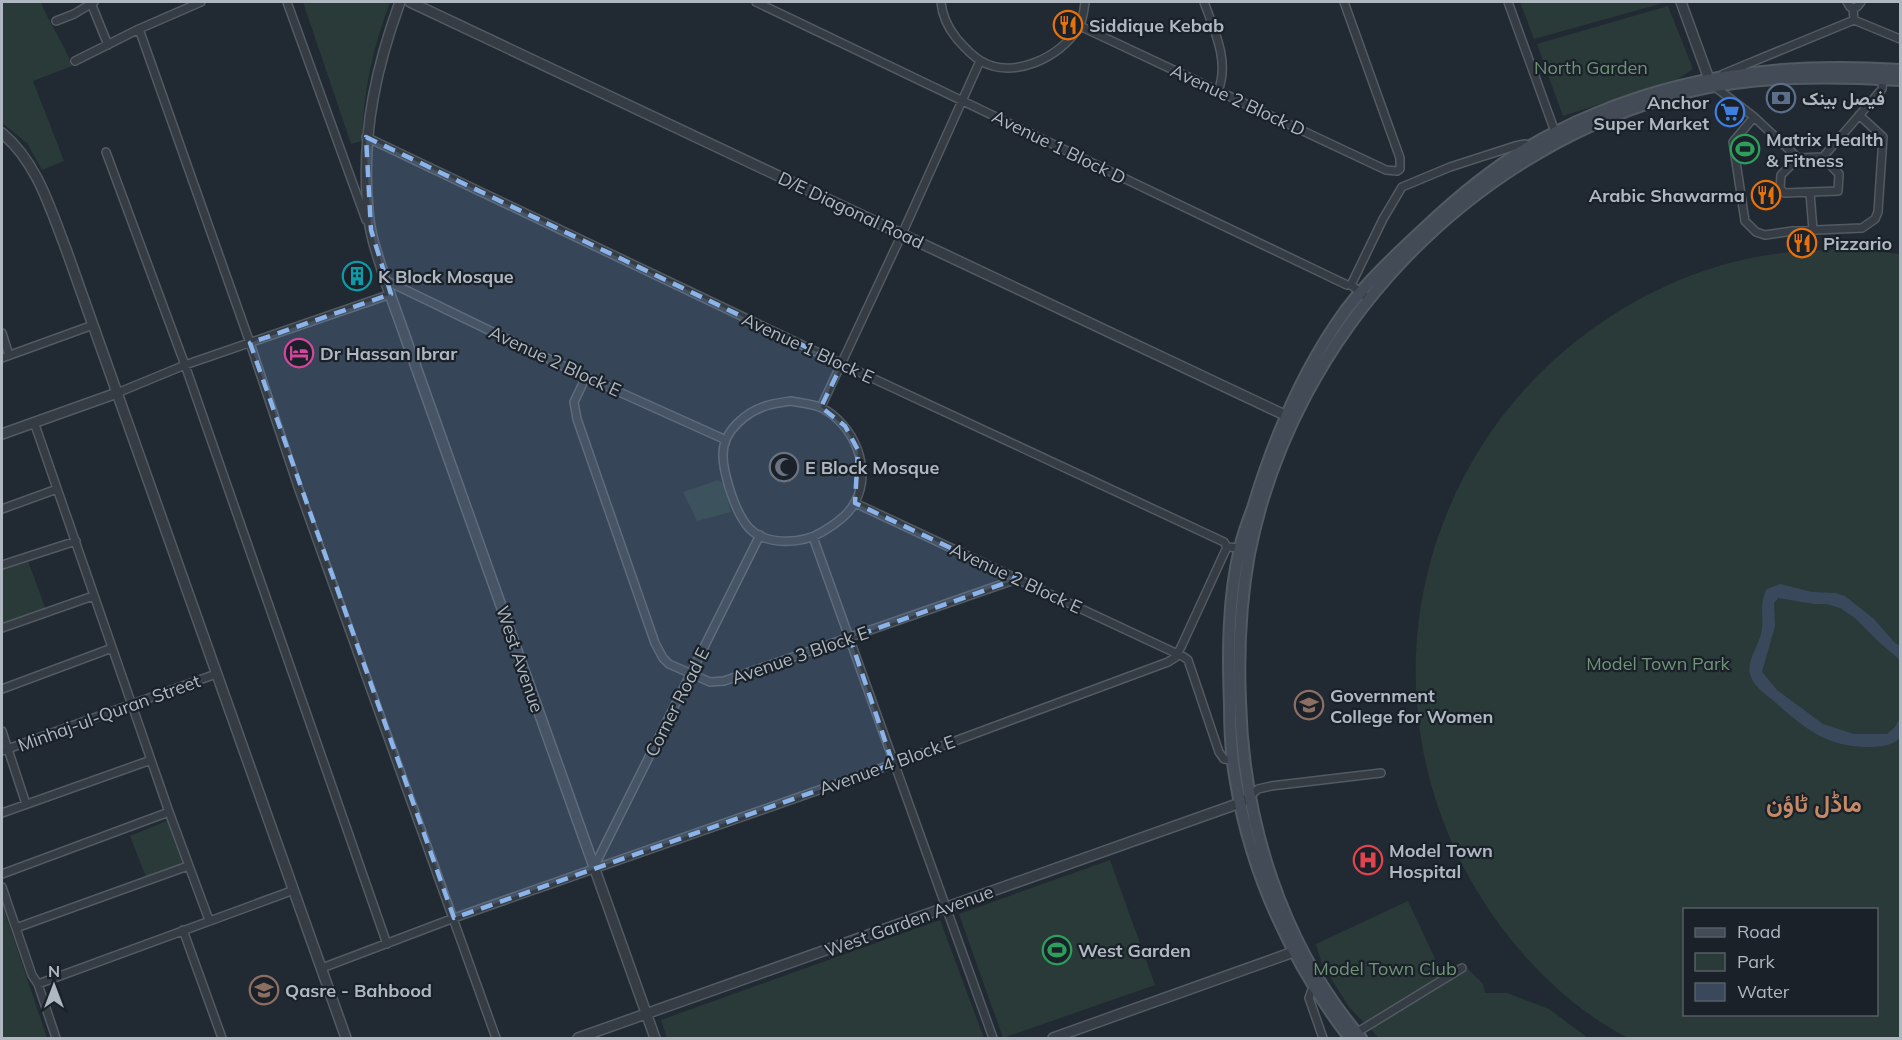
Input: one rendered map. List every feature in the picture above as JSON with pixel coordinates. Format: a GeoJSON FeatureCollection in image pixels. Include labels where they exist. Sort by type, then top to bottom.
{"type":"FeatureCollection","features":[{"type":"Feature","properties":{"kind":"main road"},"geometry":{"type":"LineString","coordinates":[[1356,1037],[1298,951],[1275,911],[1258,865],[1244,800],[1232,760],[1230,643],[1245,549],[1266,464],[1326,339],[1360,292],[1396,255],[1464,193],[1498,167],[1530,147],[1623,103],[1769,70],[1883,74],[1900,70]]}},
{"type":"Feature","properties":{"kind":"main road"},"geometry":{"type":"LineString","coordinates":[[1883,74],[1900,80]]}},
{"type":"Feature","properties":{"kind":"main road"},"geometry":{"type":"LineString","coordinates":[[1360,292],[1401,260],[1468,200],[1557,136]]}},
{"type":"Feature","properties":{"kind":"main road"},"geometry":{"type":"LineString","coordinates":[[1244,800],[1239,663],[1245,549]]}},
{"type":"Feature","properties":{"kind":"main road"},"geometry":{"type":"LineString","coordinates":[[1298,951],[1314,990],[1356,1037]]}},
{"type":"Feature","properties":{"kind":"street"},"geometry":{"type":"LineString","coordinates":[[56,21],[74,14],[92,2],[108,45]]}},
{"type":"Feature","properties":{"kind":"street"},"geometry":{"type":"LineString","coordinates":[[75,61],[196,2]]}},
{"type":"Feature","properties":{"kind":"street"},"geometry":{"type":"LineString","coordinates":[[287,2],[371,231]]}},
{"type":"Feature","properties":{"kind":"street","name":"West Avenue"},"geometry":{"type":"LineString","coordinates":[[400,2],[374,88],[366,137],[371,231],[385,280],[655,1038]]}},
{"type":"Feature","properties":{"kind":"street","name":"D/E Diagonal Road"},"geometry":{"type":"LineString","coordinates":[[410,2],[1290,417]]}},
{"type":"Feature","properties":{"kind":"street","name":"Avenue 1 Block D"},"geometry":{"type":"LineString","coordinates":[[756,2],[1360,292]]}},
{"type":"Feature","properties":{"kind":"street"},"geometry":{"type":"LineString","coordinates":[[941,2],[946,22],[962,45],[980,61],[1008,68],[1030,64],[1063,45],[1080,26],[1085,2]]}},
{"type":"Feature","properties":{"kind":"street"},"geometry":{"type":"LineString","coordinates":[[1204,2],[1218,41],[1223,65],[1218,91]]}},
{"type":"Feature","properties":{"kind":"street"},"geometry":{"type":"LineString","coordinates":[[1344,2],[1400,158],[1400,169],[1397,171],[1405,184]]}},
{"type":"Feature","properties":{"kind":"street"},"geometry":{"type":"LineString","coordinates":[[1508,2],[1557,136]]}},
{"type":"Feature","properties":{"kind":"street"},"geometry":{"type":"LineString","coordinates":[[1681,2],[1712,82],[1798,158]]}},
{"type":"Feature","properties":{"kind":"street"},"geometry":{"type":"LineString","coordinates":[[1847,2],[1853,8],[1854,20]]}},
{"type":"Feature","properties":{"kind":"street"},"geometry":{"type":"LineString","coordinates":[[1853,8],[1861,2]]}},
{"type":"Feature","properties":{"kind":"street"},"geometry":{"type":"LineString","coordinates":[[1712,82],[1854,20],[1900,39]]}},
{"type":"Feature","properties":{"kind":"street","name":"Avenue 2 Block D"},"geometry":{"type":"LineString","coordinates":[[1080,26],[1386,170],[1397,171]]}},
{"type":"Feature","properties":{"kind":"street"},"geometry":{"type":"LineString","coordinates":[[139,29],[250,343],[298,487],[496,1038]]}},
{"type":"Feature","properties":{"kind":"street"},"geometry":{"type":"LineString","coordinates":[[821,407],[980,61]]}},
{"type":"Feature","properties":{"kind":"street"},"geometry":{"type":"LineString","coordinates":[[1822,157],[1839,174],[1840,188],[1835,192],[1788,194],[1782,191],[1780,188],[1781,175],[1798,158],[1822,157],[1882,89],[1883,74]]}},
{"type":"Feature","properties":{"kind":"street"},"geometry":{"type":"LineString","coordinates":[[1754,117],[1733,142],[1745,221],[1756,232],[1765,235],[1862,228],[1877,216],[1883,137],[1859,115]]}},
{"type":"Feature","properties":{"kind":"street"},"geometry":{"type":"LineString","coordinates":[[2,133],[20,151],[37,177],[66,249],[346,1038]]}},
{"type":"Feature","properties":{"kind":"street","name":"Avenue 1 Block E"},"geometry":{"type":"LineString","coordinates":[[366,137],[842,364],[1224,542],[1227,547],[1245,549]]}},
{"type":"Feature","properties":{"kind":"street"},"geometry":{"type":"LineString","coordinates":[[1360,292],[1395,196],[1405,184],[1515,146],[1525,144],[1530,147]]}},
{"type":"Feature","properties":{"kind":"street"},"geometry":{"type":"LineString","coordinates":[[106,152],[184,365],[387,944]]}},
{"type":"Feature","properties":{"kind":"street"},"geometry":{"type":"LineString","coordinates":[[1810,193],[1813,230]]}},
{"type":"Feature","properties":{"kind":"street","name":"Avenue 2 Block E"},"geometry":{"type":"LineString","coordinates":[[385,280],[586,377],[726,440]]}},
{"type":"Feature","properties":{"kind":"street"},"geometry":{"type":"LineString","coordinates":[[2,434],[117,393],[184,365],[391,294]]}},
{"type":"Feature","properties":{"kind":"street"},"geometry":{"type":"LineString","coordinates":[[2,358],[93,325]]}},
{"type":"Feature","properties":{"kind":"street"},"geometry":{"type":"LineString","coordinates":[[2,333],[9,355]]}},
{"type":"Feature","properties":{"kind":"street","name":"Avenue 3 Block E"},"geometry":{"type":"LineString","coordinates":[[586,377],[574,402],[577,419],[655,643],[669,664],[710,682],[724,681],[1017,579]]}},
{"type":"Feature","properties":{"kind":"street"},"geometry":{"type":"LineString","coordinates":[[791,401],[821,407],[845,426],[858,450],[862,477],[855,503],[839,520],[813,537],[781,541],[760,536],[747,525],[732,496],[723,456],[726,440],[740,421],[751,412],[769,405],[791,401]]}},
{"type":"Feature","properties":{"kind":"street"},"geometry":{"type":"LineString","coordinates":[[34,422],[93,596],[209,920]]}},
{"type":"Feature","properties":{"kind":"street"},"geometry":{"type":"LineString","coordinates":[[2,509],[57,489]]}},
{"type":"Feature","properties":{"kind":"street","name":"Avenue 2 Block E"},"geometry":{"type":"LineString","coordinates":[[855,503],[1178,654]]}},
{"type":"Feature","properties":{"kind":"street","name":"Corner Road E"},"geometry":{"type":"LineString","coordinates":[[593,869],[760,536]]}},
{"type":"Feature","properties":{"kind":"street"},"geometry":{"type":"LineString","coordinates":[[813,537],[993,1038]]}},
{"type":"Feature","properties":{"kind":"street"},"geometry":{"type":"LineString","coordinates":[[2,565],[76,541]]}},
{"type":"Feature","properties":{"kind":"street"},"geometry":{"type":"LineString","coordinates":[[1227,547],[1178,654],[1188,660],[1219,752],[1224,759],[1232,760]]}},
{"type":"Feature","properties":{"kind":"street"},"geometry":{"type":"LineString","coordinates":[[2,628],[93,596]]}},
{"type":"Feature","properties":{"kind":"street"},"geometry":{"type":"LineString","coordinates":[[2,689],[112,648]]}},
{"type":"Feature","properties":{"kind":"street","name":"Avenue 4 Block E"},"geometry":{"type":"LineString","coordinates":[[321,968],[454,918],[893,764],[1168,662],[1178,654]]}},
{"type":"Feature","properties":{"kind":"street","name":"Minhaj-ul-Quran Street"},"geometry":{"type":"LineString","coordinates":[[5,750],[216,674]]}},
{"type":"Feature","properties":{"kind":"street"},"geometry":{"type":"LineString","coordinates":[[2,731],[5,750],[26,804]]}},
{"type":"Feature","properties":{"kind":"street"},"geometry":{"type":"LineString","coordinates":[[2,813],[151,760]]}},
{"type":"Feature","properties":{"kind":"street"},"geometry":{"type":"LineString","coordinates":[[1244,800],[1258,789],[1271,786],[1381,773]]}},
{"type":"Feature","properties":{"kind":"street","name":"West Garden Avenue"},"geometry":{"type":"LineString","coordinates":[[578,1038],[1244,800]]}},
{"type":"Feature","properties":{"kind":"street"},"geometry":{"type":"LineString","coordinates":[[2,874],[169,812]]}},
{"type":"Feature","properties":{"kind":"street"},"geometry":{"type":"LineString","coordinates":[[16,928],[188,866]]}},
{"type":"Feature","properties":{"kind":"street"},"geometry":{"type":"LineString","coordinates":[[2,887],[56,1038]]}},
{"type":"Feature","properties":{"kind":"street"},"geometry":{"type":"LineString","coordinates":[[38,984],[294,890]]}},
{"type":"Feature","properties":{"kind":"street"},"geometry":{"type":"LineString","coordinates":[[183,930],[222,1038]]}},
{"type":"Feature","properties":{"kind":"street"},"geometry":{"type":"LineString","coordinates":[[1053,1038],[1298,951]]}},
{"type":"Feature","properties":{"kind":"street"},"geometry":{"type":"LineString","coordinates":[[1356,1037],[1462,968]]}},
{"type":"Feature","properties":{"kind":"street"},"geometry":{"type":"LineString","coordinates":[[1314,990],[1309,998],[1323,1038]]}},
{"type":"Feature","properties":{"kind":"highlighted area"},"geometry":{"type":"Polygon","coordinates":[[[366,137],[842,364],[821,407],[845,426],[858,450],[855,503],[1017,579],[850,638],[893,764],[454,918],[250,343],[391,294],[371,230],[366,137]]]}},
{"type":"Feature","properties":{"kind":"green space"},"geometry":{"type":"Polygon","coordinates":[[[2,2],[41,2],[72,66],[33,81],[64,161],[42,170],[27,143],[2,123],[2,2]]]}},
{"type":"Feature","properties":{"kind":"green space"},"geometry":{"type":"Polygon","coordinates":[[[303,2],[390,2],[370,70],[364,105],[362,141],[351,144],[303,2]]]}},
{"type":"Feature","properties":{"kind":"green space"},"geometry":{"type":"Polygon","coordinates":[[[1520,2],[1667,2],[1534,39],[1520,2]]]}},
{"type":"Feature","properties":{"kind":"green space","name":"North Garden"},"geometry":{"type":"Polygon","coordinates":[[[1668,6],[1693,69],[1676,80],[1563,116],[1537,44],[1668,6]]]}},
{"type":"Feature","properties":{"kind":"green space","name":"Model Town Park"},"geometry":{"type":"Polygon","coordinates":[[[1853,249],[1900,254],[1900,1038],[1628,1038],[1600,1022],[1573,1002],[1525,956],[1484,902],[1453,845],[1426,763],[1416,681],[1422,599],[1444,522],[1480,449],[1529,384],[1592,329],[1666,286],[1711,268],[1743,260],[1806,251],[1853,249]]]}},
{"type":"Feature","properties":{"kind":"green space"},"geometry":{"type":"Polygon","coordinates":[[[718,480],[723,483],[731,512],[697,521],[683,492],[718,480]]]}},
{"type":"Feature","properties":{"kind":"green space"},"geometry":{"type":"Polygon","coordinates":[[[28,561],[46,610],[2,626],[2,569],[28,561]]]}},
{"type":"Feature","properties":{"kind":"green space"},"geometry":{"type":"Polygon","coordinates":[[[169,820],[184,863],[146,877],[130,836],[169,820]]]}},
{"type":"Feature","properties":{"kind":"green space","name":"West Garden"},"geometry":{"type":"Polygon","coordinates":[[[1110,860],[1155,985],[1003,1038],[959,914],[1110,860]]]}},
{"type":"Feature","properties":{"kind":"green space","name":"Model Town Club"},"geometry":{"type":"Polygon","coordinates":[[[1408,901],[1445,980],[1462,963],[1483,984],[1485,993],[1507,993],[1549,1009],[1588,1038],[1379,1038],[1349,1007],[1322,964],[1316,944],[1408,901]]]}},
{"type":"Feature","properties":{"kind":"green space"},"geometry":{"type":"Polygon","coordinates":[[[2,904],[47,1038],[2,1038],[2,904]]]}},
{"type":"Feature","properties":{"kind":"green space"},"geometry":{"type":"Polygon","coordinates":[[[940,920],[984,1038],[667,1038],[661,1020],[940,920]]]}},
{"type":"Feature","properties":{"kind":"water"},"geometry":{"type":"Polygon","coordinates":[[[1780,584],[1812,592],[1836,593],[1845,596],[1874,619],[1900,646],[1900,660],[1855,618],[1840,608],[1778,598],[1774,603],[1775,626],[1762,672],[1777,690],[1823,724],[1854,734],[1887,734],[1900,718],[1899,739],[1895,742],[1878,747],[1864,747],[1850,746],[1827,739],[1806,728],[1755,685],[1751,677],[1750,666],[1761,634],[1764,595],[1767,589],[1780,584]]]}},
{"type":"Feature","properties":{"kind":"place","name":"Siddique Kebab"},"geometry":{"type":"Point","coordinates":[1068,25]}},
{"type":"Feature","properties":{"kind":"place","name":"فیصل بینک"},"geometry":{"type":"Point","coordinates":[1781,98]}},
{"type":"Feature","properties":{"kind":"place","name":"Anchor Super Market"},"geometry":{"type":"Point","coordinates":[1730,112]}},
{"type":"Feature","properties":{"kind":"place","name":"Matrix Health & Fitness"},"geometry":{"type":"Point","coordinates":[1745,149]}},
{"type":"Feature","properties":{"kind":"place","name":"Arabic Shawarma"},"geometry":{"type":"Point","coordinates":[1766,195]}},
{"type":"Feature","properties":{"kind":"place","name":"Pizzario"},"geometry":{"type":"Point","coordinates":[1802,243]}},
{"type":"Feature","properties":{"kind":"place","name":"K Block Mosque"},"geometry":{"type":"Point","coordinates":[357,276]}},
{"type":"Feature","properties":{"kind":"place","name":"Dr Hassan Ibrar"},"geometry":{"type":"Point","coordinates":[299,353]}},
{"type":"Feature","properties":{"kind":"place","name":"E Block Mosque"},"geometry":{"type":"Point","coordinates":[784,467]}},
{"type":"Feature","properties":{"kind":"place","name":"Government College for Women"},"geometry":{"type":"Point","coordinates":[1309,705]}},
{"type":"Feature","properties":{"kind":"place","name":"Model Town Hospital"},"geometry":{"type":"Point","coordinates":[1368,860]}},
{"type":"Feature","properties":{"kind":"place","name":"West Garden"},"geometry":{"type":"Point","coordinates":[1057,950]}},
{"type":"Feature","properties":{"kind":"place","name":"Qasre - Bahbood"},"geometry":{"type":"Point","coordinates":[264,990]}},
{"type":"Feature","properties":{"kind":"district","name":"ماڈل ٹاؤن"},"geometry":{"type":"Point","coordinates":[1814,803]}}]}
